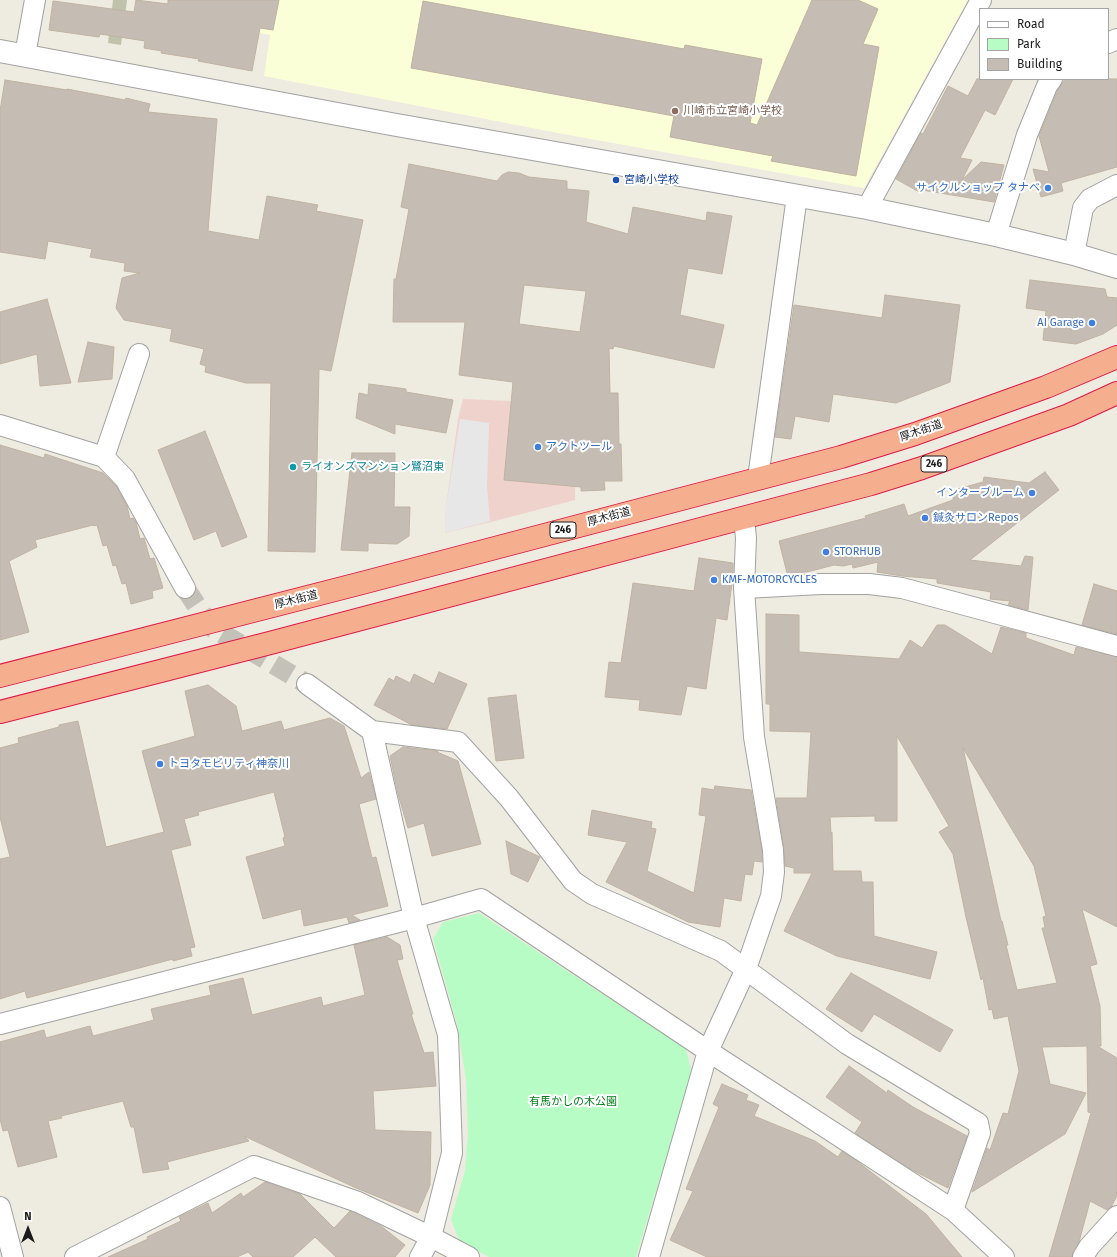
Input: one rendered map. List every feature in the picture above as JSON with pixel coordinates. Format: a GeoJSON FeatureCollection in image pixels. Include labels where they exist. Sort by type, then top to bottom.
{"type":"FeatureCollection","features":[{"type":"Feature","properties":{"kind":"highway","name":"厚木街道"},"geometry":{"type":"LineString","coordinates":[[0,676],[370,581],[841,457],[915,434],[1046,387],[1117,357]]}},
{"type":"Feature","properties":{"kind":"highway","name":"246"},"geometry":{"type":"LineString","coordinates":[[0,712],[277,641],[871,484],[922,468],[1069,415],[1117,393]]}},
{"type":"Feature","properties":{"kind":"street"},"geometry":{"type":"LineString","coordinates":[[25,55],[35,0]]}},
{"type":"Feature","properties":{"kind":"street"},"geometry":{"type":"LineString","coordinates":[[867,208],[980,0]]}},
{"type":"Feature","properties":{"kind":"street"},"geometry":{"type":"LineString","coordinates":[[0,51],[376,121],[867,208],[996,235],[1074,254],[1117,267]]}},
{"type":"Feature","properties":{"kind":"street"},"geometry":{"type":"LineString","coordinates":[[996,235],[1027,135],[1047,86],[1051,80]]}},
{"type":"Feature","properties":{"kind":"street"},"geometry":{"type":"LineString","coordinates":[[1074,254],[1083,208],[1090,199],[1117,185]]}},
{"type":"Feature","properties":{"kind":"street"},"geometry":{"type":"LineString","coordinates":[[758,478],[797,196]]}},
{"type":"Feature","properties":{"kind":"street"},"geometry":{"type":"LineString","coordinates":[[104,457],[139,354]]}},
{"type":"Feature","properties":{"kind":"street"},"geometry":{"type":"LineString","coordinates":[[0,425],[104,457],[125,479],[185,588]]}},
{"type":"Feature","properties":{"kind":"street"},"geometry":{"type":"LineString","coordinates":[[649,1257],[708,1051],[746,968],[771,896],[774,872],[773,850],[754,737],[744,588],[746,538],[744,518]]}},
{"type":"Feature","properties":{"kind":"street"},"geometry":{"type":"LineString","coordinates":[[744,588],[821,584],[869,584],[902,588],[1117,646]]}},
{"type":"Feature","properties":{"kind":"street"},"geometry":{"type":"LineString","coordinates":[[307,684],[372,731],[458,742],[509,798],[573,881],[592,894],[721,951],[848,1044],[978,1122],[980,1133],[953,1210]]}},
{"type":"Feature","properties":{"kind":"street"},"geometry":{"type":"LineString","coordinates":[[372,731],[414,918],[448,1035],[452,1153],[431,1237],[420,1257]]}},
{"type":"Feature","properties":{"kind":"street"},"geometry":{"type":"LineString","coordinates":[[0,1024],[414,918],[481,899],[708,1051],[953,1210],[1004,1257]]}},
{"type":"Feature","properties":{"kind":"street"},"geometry":{"type":"LineString","coordinates":[[75,1257],[254,1166],[358,1202],[469,1257]]}},
{"type":"Feature","properties":{"kind":"street"},"geometry":{"type":"LineString","coordinates":[[0,1207],[13,1257]]}},
{"type":"Feature","properties":{"kind":"street"},"geometry":{"type":"LineString","coordinates":[[1083,1257],[1089,1246],[1117,1216]]}},
{"type":"Feature","properties":{"kind":"shaded area"},"geometry":{"type":"Polygon","coordinates":[[[113,0],[127,0],[121,45],[108,43],[113,0]]]}},
{"type":"Feature","properties":{"kind":"shaded area","name":"川崎市立宮崎小学校"},"geometry":{"type":"Polygon","coordinates":[[[241,0],[968,0],[864,188],[568,135],[264,76],[270,35],[236,29],[241,0]]]}},
{"type":"Feature","properties":{"kind":"shaded area"},"geometry":{"type":"Polygon","coordinates":[[[463,399],[563,403],[576,413],[575,500],[445,533],[446,507],[458,419],[463,399]]]}},
{"type":"Feature","properties":{"kind":"shaded area"},"geometry":{"type":"Polygon","coordinates":[[[460,419],[489,423],[487,487],[490,521],[445,533],[446,507],[460,419]]]}},
{"type":"Feature","properties":{"kind":"green space","name":"有馬かしの木公園"},"geometry":{"type":"Polygon","coordinates":[[[479,913],[686,1049],[692,1073],[636,1257],[489,1257],[459,1241],[451,1219],[465,1171],[468,1133],[466,1079],[457,1024],[433,939],[443,922],[479,913]]]}},
{"type":"Feature","properties":{"kind":"building"},"geometry":{"type":"Polygon","coordinates":[[[136,0],[168,4],[168,0],[279,0],[273,30],[260,28],[252,71],[198,61],[199,59],[161,53],[162,51],[144,48],[145,41],[100,34],[99,37],[49,30],[53,1],[134,12],[136,0]]]}},
{"type":"Feature","properties":{"kind":"building"},"geometry":{"type":"Polygon","coordinates":[[[812,0],[858,0],[878,9],[863,44],[879,47],[856,176],[771,161],[773,156],[670,137],[674,116],[411,68],[423,1],[684,49],[685,45],[762,59],[750,123],[757,125],[812,0]]]}},
{"type":"Feature","properties":{"kind":"building"},"geometry":{"type":"Polygon","coordinates":[[[977,79],[1012,80],[995,115],[985,110],[960,158],[972,160],[962,180],[981,162],[1004,165],[994,202],[922,190],[921,193],[896,179],[921,133],[923,134],[948,86],[968,96],[977,79]]]}},
{"type":"Feature","properties":{"kind":"building"},"geometry":{"type":"Polygon","coordinates":[[[1117,79],[1117,167],[1061,183],[1063,191],[1041,197],[1033,169],[1049,172],[1039,136],[1057,92],[1064,80],[1117,79]]]}},
{"type":"Feature","properties":{"kind":"building"},"geometry":{"type":"Polygon","coordinates":[[[5,80],[67,89],[125,100],[126,98],[150,104],[148,112],[217,119],[208,231],[259,240],[267,196],[318,205],[316,211],[363,220],[331,371],[319,369],[315,552],[268,551],[271,383],[246,383],[205,372],[206,366],[200,364],[204,349],[170,341],[172,329],[124,320],[116,308],[122,278],[140,273],[124,271],[125,263],[90,257],[92,249],[48,241],[45,259],[0,252],[0,111],[5,80]]]}},
{"type":"Feature","properties":{"kind":"building"},"geometry":{"type":"Polygon","coordinates":[[[409,164],[497,181],[502,175],[508,172],[519,173],[529,177],[567,181],[567,189],[589,191],[586,222],[628,234],[633,207],[706,221],[707,212],[732,216],[722,274],[688,268],[680,315],[724,325],[714,368],[614,346],[613,349],[609,348],[610,393],[618,393],[619,444],[621,444],[622,481],[604,481],[605,490],[581,491],[581,487],[504,480],[513,382],[459,375],[465,322],[393,322],[394,279],[396,279],[409,209],[401,207],[409,164]],[[524,285],[519,324],[580,332],[586,291],[524,285]]]}},
{"type":"Feature","properties":{"kind":"building"},"geometry":{"type":"Polygon","coordinates":[[[1030,280],[1105,289],[1107,297],[1117,298],[1117,325],[1103,334],[1076,344],[1043,340],[1046,311],[1026,308],[1030,280]]]}},
{"type":"Feature","properties":{"kind":"building"},"geometry":{"type":"Polygon","coordinates":[[[885,295],[960,305],[950,382],[896,403],[833,394],[829,422],[795,416],[791,439],[775,437],[794,305],[882,318],[885,295]]]}},
{"type":"Feature","properties":{"kind":"building"},"geometry":{"type":"Polygon","coordinates":[[[47,299],[71,383],[40,386],[37,354],[0,364],[0,312],[47,299]]]}},
{"type":"Feature","properties":{"kind":"building"},"geometry":{"type":"Polygon","coordinates":[[[88,342],[114,347],[112,379],[78,382],[88,342]]]}},
{"type":"Feature","properties":{"kind":"building"},"geometry":{"type":"Polygon","coordinates":[[[369,384],[406,389],[406,392],[453,400],[446,433],[395,424],[395,434],[356,418],[359,393],[368,395],[369,384]]]}},
{"type":"Feature","properties":{"kind":"building"},"geometry":{"type":"Polygon","coordinates":[[[205,431],[247,537],[222,547],[216,531],[194,540],[158,450],[205,431]]]}},
{"type":"Feature","properties":{"kind":"building"},"geometry":{"type":"Polygon","coordinates":[[[0,445],[44,458],[45,454],[103,473],[116,486],[127,506],[130,519],[133,518],[136,522],[140,539],[144,538],[150,559],[154,558],[163,588],[152,591],[153,598],[131,604],[126,583],[122,584],[116,565],[113,566],[107,545],[103,546],[97,525],[35,540],[37,547],[9,561],[29,632],[0,640],[0,445]]]}},
{"type":"Feature","properties":{"kind":"building"},"geometry":{"type":"Polygon","coordinates":[[[352,453],[395,453],[394,507],[410,507],[409,536],[397,544],[368,543],[368,551],[341,550],[352,453]]]}},
{"type":"Feature","properties":{"kind":"building"},"geometry":{"type":"Polygon","coordinates":[[[1045,472],[1059,490],[970,560],[1021,566],[1025,556],[1033,557],[1028,610],[1008,605],[1010,601],[990,599],[991,592],[937,583],[937,579],[877,572],[878,562],[853,568],[852,564],[843,566],[834,565],[807,572],[787,573],[779,541],[866,518],[865,516],[904,504],[908,516],[953,500],[954,490],[983,482],[984,477],[1029,483],[1045,472]]]}},
{"type":"Feature","properties":{"kind":"building"},"geometry":{"type":"Polygon","coordinates":[[[699,558],[733,563],[733,576],[727,620],[716,618],[706,689],[687,686],[681,715],[639,710],[640,700],[605,697],[609,662],[621,663],[633,583],[694,591],[699,558]]]}},
{"type":"Feature","properties":{"kind":"building"},"geometry":{"type":"Polygon","coordinates":[[[1094,584],[1117,591],[1117,634],[1082,625],[1094,584]]]}},
{"type":"Feature","properties":{"kind":"building"},"geometry":{"type":"Polygon","coordinates":[[[766,614],[799,615],[799,652],[899,659],[910,640],[922,648],[937,625],[945,625],[992,654],[1001,627],[1026,633],[1026,638],[1074,655],[1076,647],[1117,657],[1117,927],[1082,909],[1097,964],[1090,966],[1100,1006],[1101,1046],[1097,1046],[1117,1058],[1117,1196],[1111,1207],[1107,1210],[1090,1201],[1079,1242],[1073,1251],[1072,1257],[1049,1257],[1091,1113],[1088,1112],[1087,1046],[1042,1047],[1050,1084],[1086,1093],[1065,1134],[972,1192],[987,1148],[990,1150],[1003,1113],[1008,1114],[1019,1071],[1008,1016],[994,1019],[992,1009],[989,1010],[983,978],[981,980],[966,917],[953,854],[939,832],[949,826],[897,736],[897,821],[875,821],[875,816],[830,817],[833,871],[861,871],[862,882],[873,882],[874,936],[937,952],[930,979],[837,956],[784,931],[812,873],[794,873],[794,868],[785,866],[784,848],[776,798],[807,798],[811,732],[770,731],[770,704],[766,704],[766,614]],[[963,748],[1017,990],[1057,983],[1042,928],[1045,928],[1043,917],[1046,916],[1034,866],[963,748]]]}},
{"type":"Feature","properties":{"kind":"building"},"geometry":{"type":"Polygon","coordinates":[[[439,672],[467,684],[447,729],[412,725],[374,705],[389,678],[394,681],[396,676],[410,683],[414,674],[434,684],[439,672]]]}},
{"type":"Feature","properties":{"kind":"building"},"geometry":{"type":"Polygon","coordinates":[[[208,685],[236,706],[242,731],[281,721],[284,730],[330,718],[344,726],[361,778],[369,772],[376,799],[359,804],[372,858],[376,857],[388,906],[352,915],[360,920],[349,923],[347,917],[304,926],[301,909],[263,919],[246,857],[285,846],[283,838],[285,837],[274,792],[198,812],[199,815],[184,819],[191,845],[171,850],[195,947],[190,948],[192,956],[173,961],[173,959],[27,998],[25,991],[0,999],[0,859],[10,857],[0,817],[0,748],[19,743],[18,738],[59,727],[59,725],[78,721],[106,847],[164,832],[142,751],[195,736],[185,691],[208,685]]]}},
{"type":"Feature","properties":{"kind":"building"},"geometry":{"type":"Polygon","coordinates":[[[516,695],[524,758],[496,761],[488,698],[516,695]]]}},
{"type":"Feature","properties":{"kind":"building"},"geometry":{"type":"Polygon","coordinates":[[[403,747],[438,751],[437,752],[458,761],[481,844],[432,856],[424,823],[408,828],[398,794],[390,756],[403,747]]]}},
{"type":"Feature","properties":{"kind":"building"},"geometry":{"type":"Polygon","coordinates":[[[715,786],[751,790],[762,851],[762,862],[754,861],[752,875],[745,874],[741,901],[724,898],[720,927],[688,922],[606,882],[627,842],[588,835],[592,810],[652,822],[651,828],[656,829],[647,871],[694,893],[706,816],[699,815],[702,788],[714,790],[715,786]]]}},
{"type":"Feature","properties":{"kind":"building"},"geometry":{"type":"Polygon","coordinates":[[[506,841],[540,857],[528,882],[511,874],[506,841]]]}},
{"type":"Feature","properties":{"kind":"building"},"geometry":{"type":"Polygon","coordinates":[[[387,937],[400,945],[403,959],[397,960],[413,1014],[411,1014],[424,1053],[433,1052],[436,1086],[373,1091],[375,1130],[431,1132],[430,1185],[418,1213],[356,1188],[244,1136],[249,1141],[167,1162],[169,1169],[143,1173],[134,1127],[131,1127],[123,1101],[61,1116],[62,1118],[48,1121],[57,1157],[18,1167],[8,1130],[3,1131],[0,1119],[0,1042],[44,1030],[46,1038],[90,1026],[93,1036],[154,1020],[151,1009],[211,995],[209,986],[243,978],[252,1015],[321,997],[323,1006],[365,995],[354,945],[387,937]]]}},
{"type":"Feature","properties":{"kind":"building"},"geometry":{"type":"Polygon","coordinates":[[[851,973],[953,1030],[940,1052],[874,1014],[862,1032],[826,1009],[851,973]]]}},
{"type":"Feature","properties":{"kind":"building"},"geometry":{"type":"Polygon","coordinates":[[[849,1066],[887,1093],[888,1090],[913,1107],[967,1136],[948,1188],[912,1170],[855,1133],[862,1122],[826,1097],[849,1066]]]}},
{"type":"Feature","properties":{"kind":"building"},"geometry":{"type":"Polygon","coordinates":[[[722,1084],[748,1095],[746,1100],[759,1105],[754,1116],[815,1141],[838,1157],[842,1151],[854,1159],[926,1214],[962,1257],[707,1257],[670,1240],[693,1191],[686,1189],[719,1107],[713,1104],[722,1084]]]}},
{"type":"Feature","properties":{"kind":"building"},"geometry":{"type":"Polygon","coordinates":[[[265,1182],[300,1194],[334,1228],[350,1211],[381,1226],[405,1245],[395,1257],[336,1257],[315,1237],[293,1257],[253,1257],[248,1252],[237,1257],[108,1257],[148,1239],[147,1237],[181,1221],[179,1217],[208,1203],[212,1213],[241,1193],[243,1197],[265,1182]]]}},
{"type":"Feature","properties":{"kind":"tunnel"},"geometry":{"type":"LineString","coordinates":[[185,588],[211,627],[307,684]]}},
{"type":"Feature","properties":{"kind":"place","name":"川崎市立宮崎小学校"},"geometry":{"type":"Point","coordinates":[675,111]}},
{"type":"Feature","properties":{"kind":"place","name":"宮崎小学校"},"geometry":{"type":"Point","coordinates":[616,180]}},
{"type":"Feature","properties":{"kind":"place","name":"サイクルショップ タナベ"},"geometry":{"type":"Point","coordinates":[1048,188]}},
{"type":"Feature","properties":{"kind":"place","name":"AI Garage"},"geometry":{"type":"Point","coordinates":[1092,323]}},
{"type":"Feature","properties":{"kind":"place","name":"アクトツール"},"geometry":{"type":"Point","coordinates":[538,447]}},
{"type":"Feature","properties":{"kind":"place","name":"ライオンズマンション鷺沼東"},"geometry":{"type":"Point","coordinates":[293,467]}},
{"type":"Feature","properties":{"kind":"place","name":"インターブルーム"},"geometry":{"type":"Point","coordinates":[1032,493]}},
{"type":"Feature","properties":{"kind":"place","name":"鍼灸サロンRepos"},"geometry":{"type":"Point","coordinates":[925,518]}},
{"type":"Feature","properties":{"kind":"place","name":"STORHUB"},"geometry":{"type":"Point","coordinates":[826,552]}},
{"type":"Feature","properties":{"kind":"place","name":"KMF-MOTORCYCLES"},"geometry":{"type":"Point","coordinates":[714,580]}},
{"type":"Feature","properties":{"kind":"place","name":"トヨタモビリティ神奈川"},"geometry":{"type":"Point","coordinates":[160,764]}}]}
